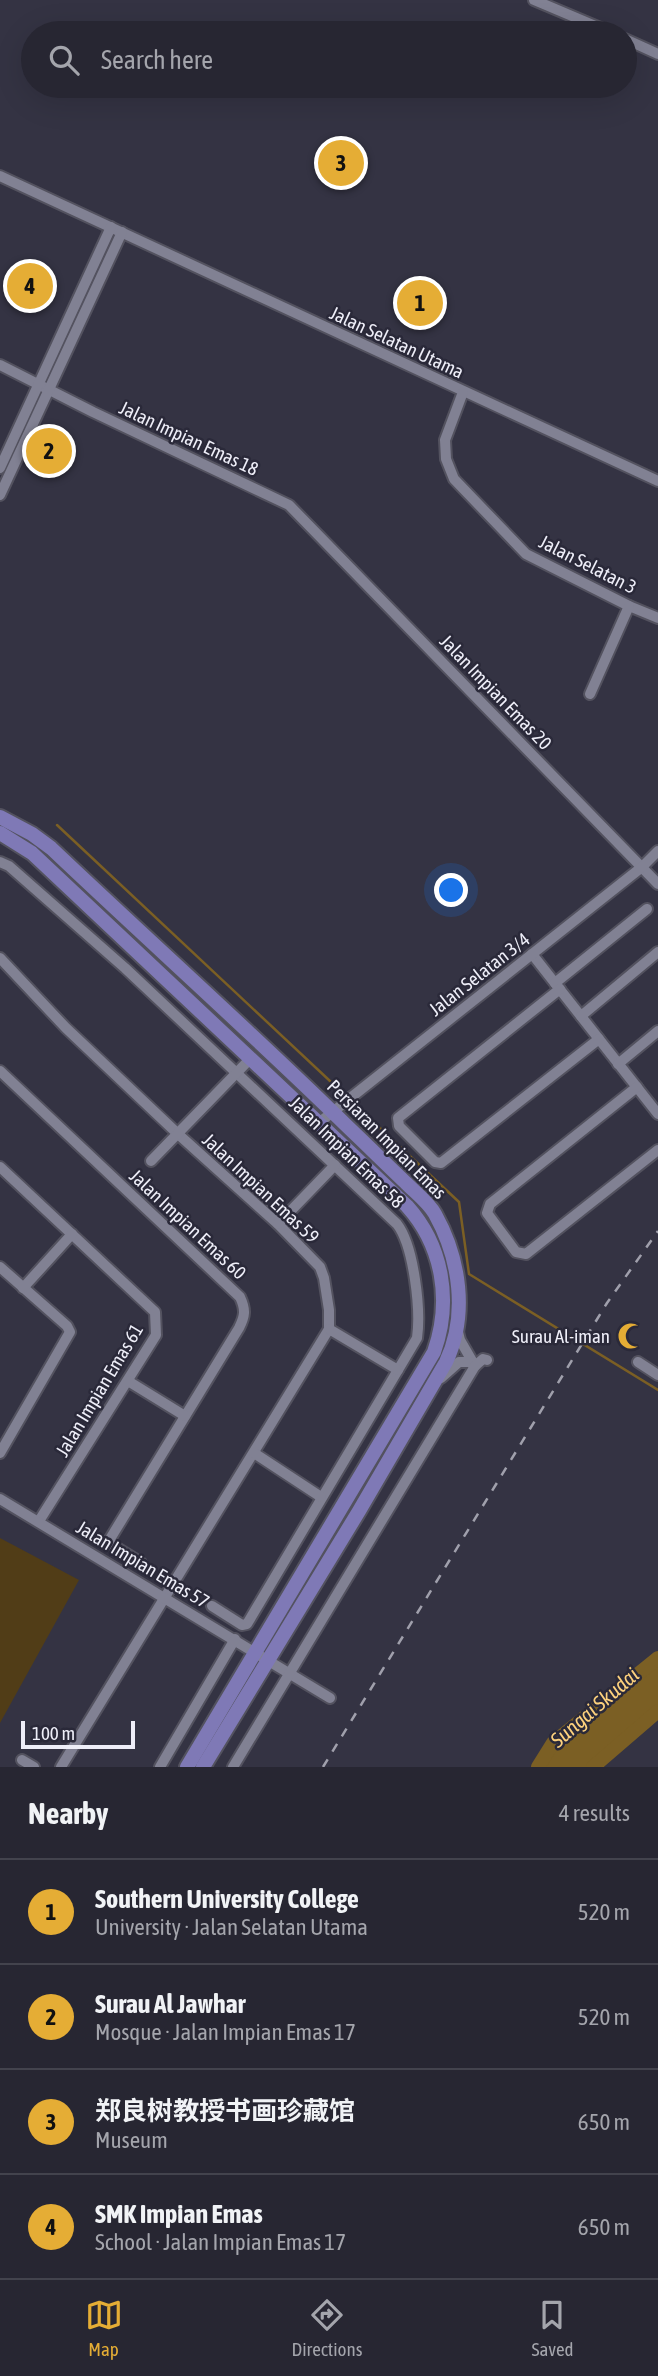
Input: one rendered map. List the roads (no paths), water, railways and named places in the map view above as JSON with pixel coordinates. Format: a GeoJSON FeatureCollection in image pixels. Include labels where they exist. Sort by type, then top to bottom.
{"type":"FeatureCollection","features":[{"type":"Feature","properties":{"kind":"main road","name":"Persiaran Impian Emas"},"geometry":{"type":"LineString","coordinates":[[0,817],[51,848],[338,1106],[434,1211],[455,1266],[459,1293],[453,1346],[359,1511],[187,1767]]}},
{"type":"Feature","properties":{"kind":"main road","name":"Persiaran Impian Emas"},"geometry":{"type":"LineString","coordinates":[[0,833],[32,853],[320,1122],[419,1220],[434,1246],[439,1264],[444,1314],[434,1352],[262,1656],[203,1767]]}},
{"type":"Feature","properties":{"kind":"street"},"geometry":{"type":"LineString","coordinates":[[534,0],[584,21]]}},
{"type":"Feature","properties":{"kind":"street"},"geometry":{"type":"LineString","coordinates":[[637,44],[658,54]]}},
{"type":"Feature","properties":{"kind":"street","name":"Jalan Selatan Utama"},"geometry":{"type":"LineString","coordinates":[[0,176],[658,481]]}},
{"type":"Feature","properties":{"kind":"street"},"geometry":{"type":"LineString","coordinates":[[0,467],[111,227]]}},
{"type":"Feature","properties":{"kind":"street"},"geometry":{"type":"LineString","coordinates":[[0,495],[122,232]]}},
{"type":"Feature","properties":{"kind":"street","name":"Jalan Impian Emas 18"},"geometry":{"type":"LineString","coordinates":[[0,365],[280,500],[296,510],[308,525]]}},
{"type":"Feature","properties":{"kind":"street","name":"Jalan Selatan 3"},"geometry":{"type":"LineString","coordinates":[[463,392],[445,440],[446,459],[454,479],[526,554],[658,618]]}},
{"type":"Feature","properties":{"kind":"street","name":"Jalan Impian Emas 20"},"geometry":{"type":"LineString","coordinates":[[308,525],[658,884]]}},
{"type":"Feature","properties":{"kind":"street"},"geometry":{"type":"LineString","coordinates":[[590,694],[629,606]]}},
{"type":"Feature","properties":{"kind":"street","name":"Jalan Selatan 3/4"},"geometry":{"type":"LineString","coordinates":[[320,1122],[642,867],[658,851]]}},
{"type":"Feature","properties":{"kind":"street","name":"Jalan Impian Emas 58"},"geometry":{"type":"LineString","coordinates":[[1,863],[9,866],[125,968],[404,1233],[414,1281],[417,1338],[245,1626],[212,1606]]}},
{"type":"Feature","properties":{"kind":"street"},"geometry":{"type":"LineString","coordinates":[[599,1039],[441,1163],[435,1162],[399,1126],[398,1118],[647,909]]}},
{"type":"Feature","properties":{"kind":"street"},"geometry":{"type":"LineString","coordinates":[[581,1016],[658,951]]}},
{"type":"Feature","properties":{"kind":"street"},"geometry":{"type":"LineString","coordinates":[[533,954],[658,1114]]}},
{"type":"Feature","properties":{"kind":"street","name":"Jalan Impian Emas 59"},"geometry":{"type":"LineString","coordinates":[[0,958],[66,1028],[278,1224],[320,1267],[329,1310],[329,1329]]}},
{"type":"Feature","properties":{"kind":"street"},"geometry":{"type":"LineString","coordinates":[[618,1064],[658,1031]]}},
{"type":"Feature","properties":{"kind":"street"},"geometry":{"type":"LineString","coordinates":[[151,1161],[251,1058]]}},
{"type":"Feature","properties":{"kind":"street","name":"Jalan Impian Emas 60"},"geometry":{"type":"LineString","coordinates":[[0,1071],[240,1297],[245,1308],[245,1317],[110,1539],[112,1545],[141,1563]]}},
{"type":"Feature","properties":{"kind":"street"},"geometry":{"type":"LineString","coordinates":[[637,1087],[490,1204],[487,1213],[516,1252],[526,1254],[658,1150]]}},
{"type":"Feature","properties":{"kind":"street"},"geometry":{"type":"LineString","coordinates":[[278,1224],[335,1165]]}},
{"type":"Feature","properties":{"kind":"street","name":"Jalan Impian Emas 61"},"geometry":{"type":"LineString","coordinates":[[0,1167],[155,1312],[156,1335],[39,1521]]}},
{"type":"Feature","properties":{"kind":"street"},"geometry":{"type":"LineString","coordinates":[[23,1288],[72,1234]]}},
{"type":"Feature","properties":{"kind":"street"},"geometry":{"type":"LineString","coordinates":[[0,1267],[67,1326],[70,1332],[0,1453]]}},
{"type":"Feature","properties":{"kind":"street"},"geometry":{"type":"LineString","coordinates":[[457,1326],[460,1340],[475,1366]]}},
{"type":"Feature","properties":{"kind":"street"},"geometry":{"type":"LineString","coordinates":[[61,1767],[329,1329],[398,1370]]}},
{"type":"Feature","properties":{"kind":"street"},"geometry":{"type":"LineString","coordinates":[[233,1767],[475,1366],[483,1359],[487,1360]]}},
{"type":"Feature","properties":{"kind":"street"},"geometry":{"type":"LineString","coordinates":[[431,1387],[459,1362],[470,1362],[475,1366]]}},
{"type":"Feature","properties":{"kind":"street"},"geometry":{"type":"LineString","coordinates":[[638,1362],[658,1375]]}},
{"type":"Feature","properties":{"kind":"street"},"geometry":{"type":"LineString","coordinates":[[128,1381],[185,1416]]}},
{"type":"Feature","properties":{"kind":"street"},"geometry":{"type":"LineString","coordinates":[[254,1453],[321,1497]]}},
{"type":"Feature","properties":{"kind":"street","name":"Jalan Impian Emas 57"},"geometry":{"type":"LineString","coordinates":[[0,1499],[330,1698]]}},
{"type":"Feature","properties":{"kind":"street"},"geometry":{"type":"LineString","coordinates":[[160,1767],[235,1639]]}},
{"type":"Feature","properties":{"kind":"street"},"geometry":{"type":"LineString","coordinates":[[22,1760],[34,1767]]}},
{"type":"Feature","properties":{"kind":"waterway"},"geometry":{"type":"LineString","coordinates":[[57,825],[346,1096]]}},
{"type":"Feature","properties":{"kind":"waterway"},"geometry":{"type":"LineString","coordinates":[[351,1101],[459,1202],[469,1274],[658,1390]]}},
{"type":"Feature","properties":{"kind":"waterway","name":"Sungai Skudai"},"geometry":{"type":"LineString","coordinates":[[538,1767],[553,1743],[658,1658]]}},
{"type":"Feature","properties":{"kind":"waterway"},"geometry":{"type":"LineString","coordinates":[[593,1767],[658,1711]]}},
{"type":"Feature","properties":{"kind":"railway"},"geometry":{"type":"LineString","coordinates":[[323,1767],[607,1303],[658,1231]]}},
{"type":"Feature","properties":{"kind":"place","name":"郑良树教授书画珍藏馆"},"geometry":{"type":"Point","coordinates":[341,163]}},
{"type":"Feature","properties":{"kind":"place","name":"SMK Impian Emas"},"geometry":{"type":"Point","coordinates":[30,286]}},
{"type":"Feature","properties":{"kind":"place","name":"Southern University College"},"geometry":{"type":"Point","coordinates":[420,303]}},
{"type":"Feature","properties":{"kind":"place","name":"Surau Al Jawhar"},"geometry":{"type":"Point","coordinates":[49,451]}},
{"type":"Feature","properties":{"kind":"place","name":"Surau Al-iman"},"geometry":{"type":"Point","coordinates":[631,1336]}}]}
